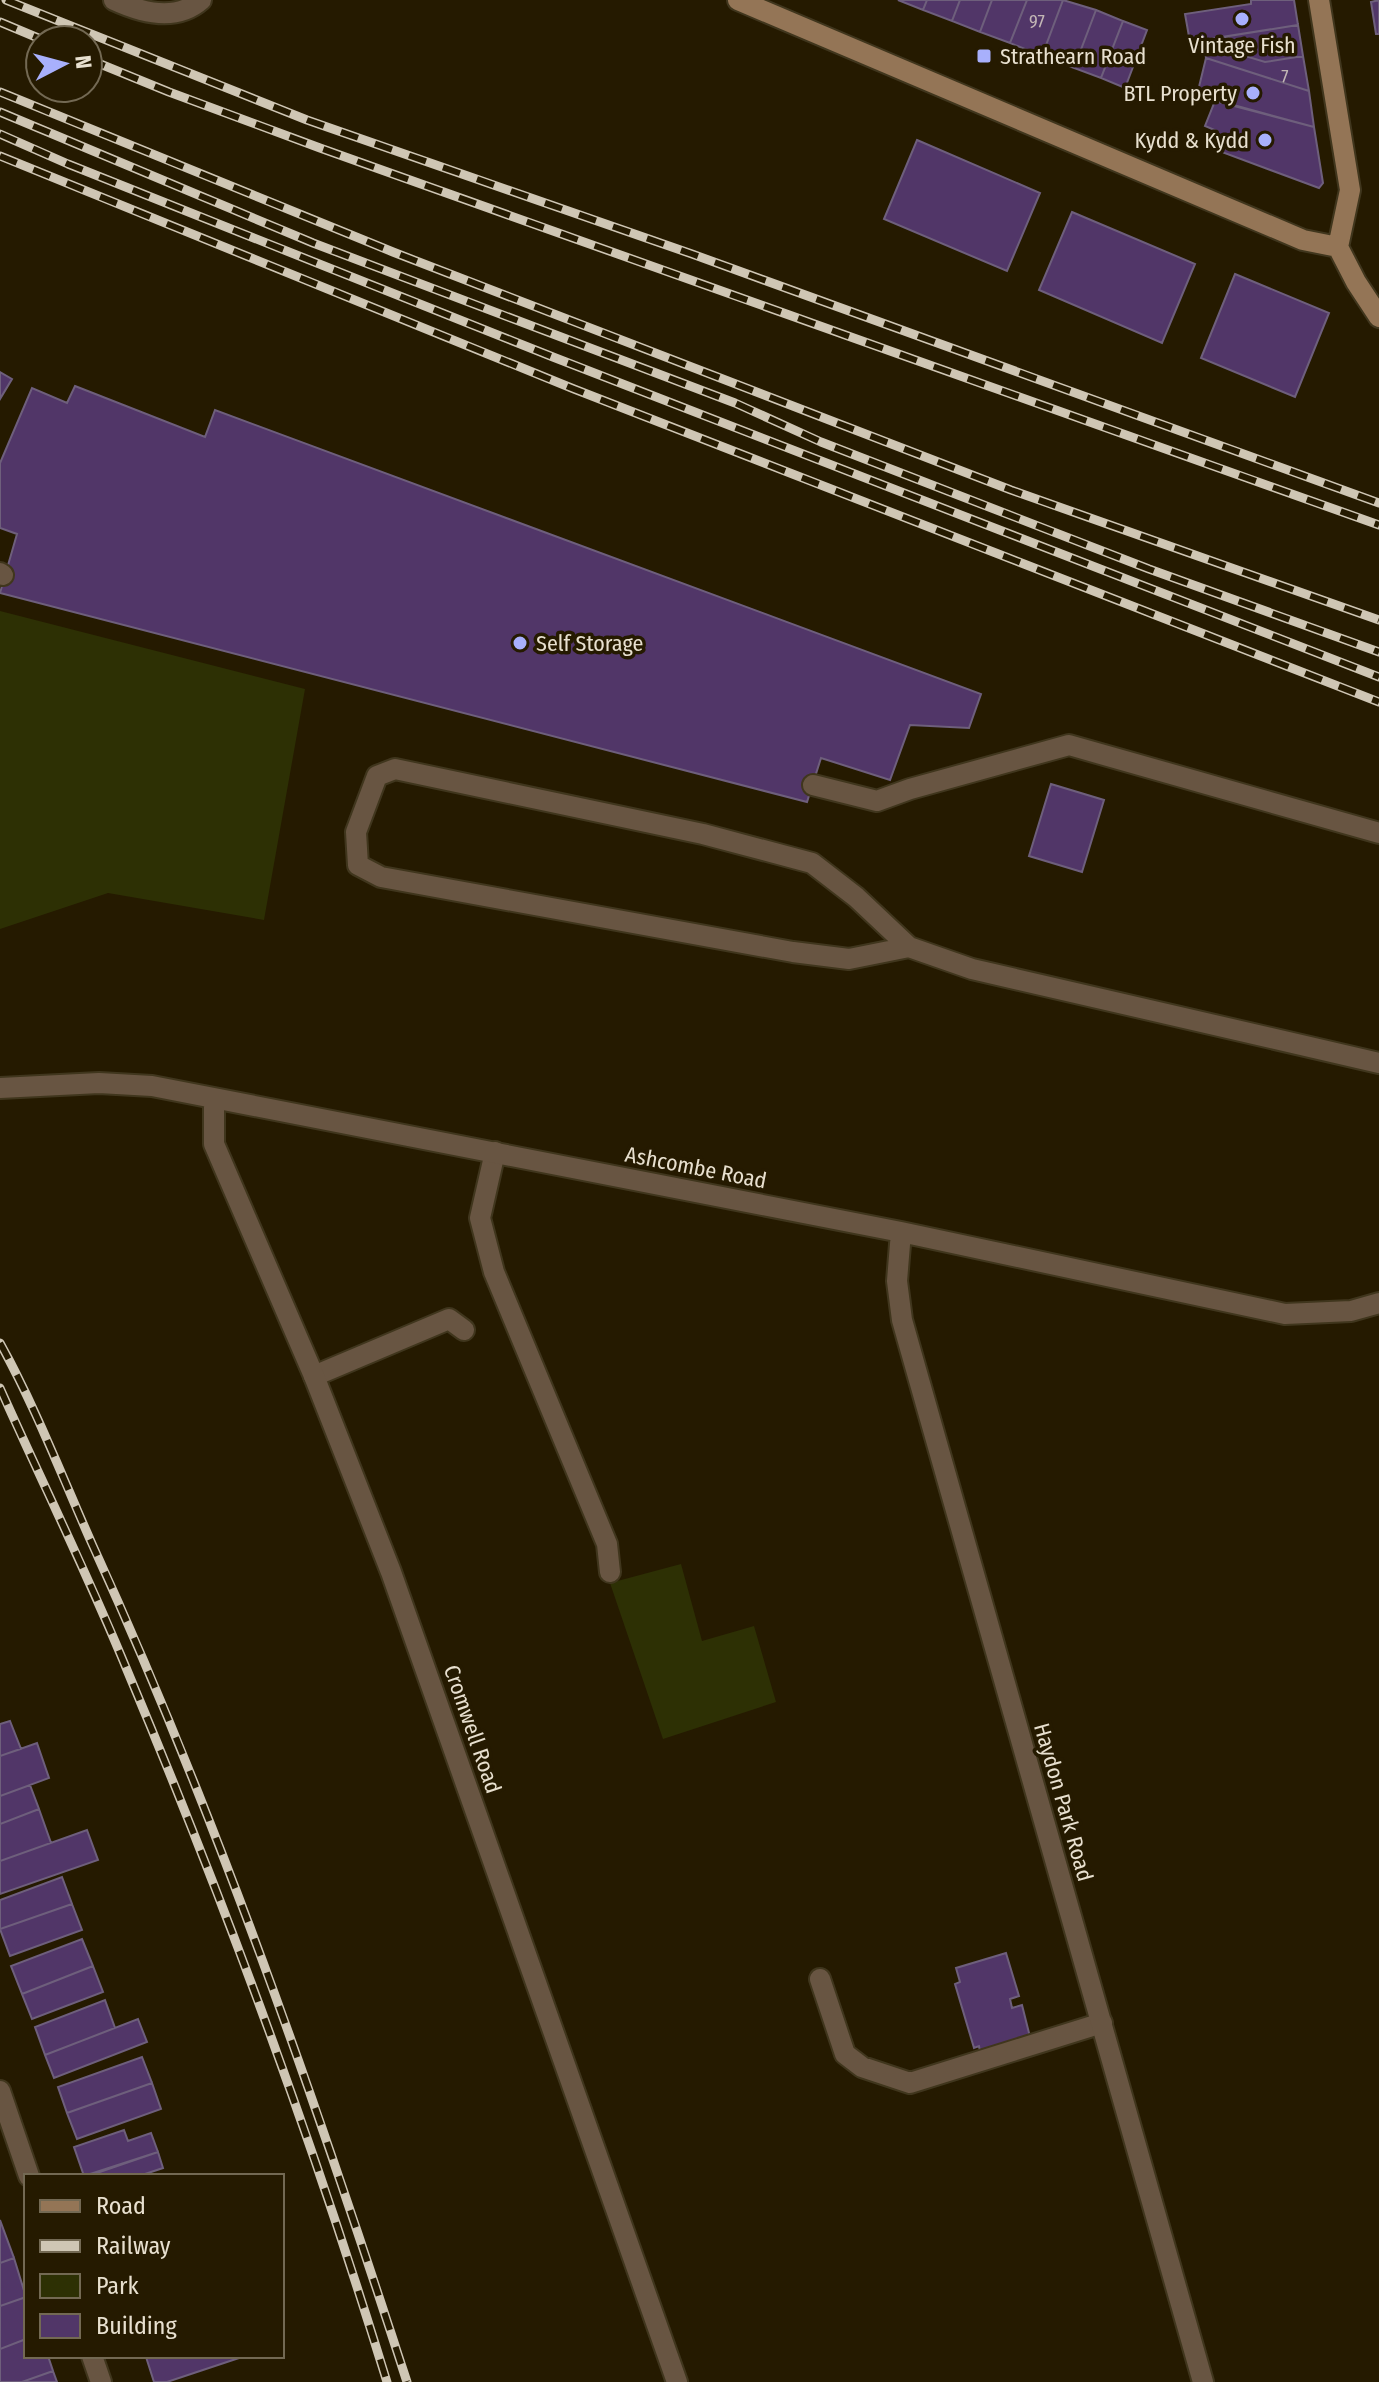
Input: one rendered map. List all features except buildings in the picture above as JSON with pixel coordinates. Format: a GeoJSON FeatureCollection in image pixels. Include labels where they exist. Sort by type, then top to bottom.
{"type":"FeatureCollection","features":[{"type":"Feature","properties":{"kind":"main road"},"geometry":{"type":"LineString","coordinates":[[738,0],[1303,240],[1338,247]]}},
{"type":"Feature","properties":{"kind":"main road"},"geometry":{"type":"LineString","coordinates":[[1319,0],[1350,190],[1338,247],[1379,317]]}},
{"type":"Feature","properties":{"kind":"street"},"geometry":{"type":"LineString","coordinates":[[114,0],[132,9],[157,14],[189,11],[201,0]]}},
{"type":"Feature","properties":{"kind":"street"},"geometry":{"type":"LineString","coordinates":[[813,785],[877,801],[1069,745],[1379,833]]}},
{"type":"Feature","properties":{"kind":"street"},"geometry":{"type":"LineString","coordinates":[[909,947],[849,959],[793,952],[381,877],[358,865],[356,832],[377,776],[395,769],[703,834],[812,863],[856,897],[909,947],[972,969],[1379,1063]]}},
{"type":"Feature","properties":{"kind":"street","name":"Ashcombe Road"},"geometry":{"type":"LineString","coordinates":[[0,1088],[152,1086],[901,1232],[1285,1314],[1351,1311],[1379,1303]]}},
{"type":"Feature","properties":{"kind":"street","name":"Cromwell Road"},"geometry":{"type":"LineString","coordinates":[[214,1098],[214,1144],[314,1376],[391,1572],[677,2382]]}},
{"type":"Feature","properties":{"kind":"street"},"geometry":{"type":"LineString","coordinates":[[495,1152],[480,1218],[494,1272],[607,1544],[610,1572]]}},
{"type":"Feature","properties":{"kind":"street","name":"Haydon Park Road"},"geometry":{"type":"LineString","coordinates":[[901,1232],[897,1281],[902,1320],[1203,2382]]}},
{"type":"Feature","properties":{"kind":"street"},"geometry":{"type":"LineString","coordinates":[[314,1376],[449,1319],[464,1330]]}},
{"type":"Feature","properties":{"kind":"street"},"geometry":{"type":"LineString","coordinates":[[820,1979],[845,2054],[862,2067],[910,2083],[1102,2023]]}},
{"type":"Feature","properties":{"kind":"street"},"geometry":{"type":"LineString","coordinates":[[0,2091],[28,2174]]}},
{"type":"Feature","properties":{"kind":"street"},"geometry":{"type":"LineString","coordinates":[[93,2358],[101,2382]]}},
{"type":"Feature","properties":{"kind":"green space"},"geometry":{"type":"Polygon","coordinates":[[[0,611],[305,689],[264,920],[108,893],[0,929],[0,611]]]}},
{"type":"Feature","properties":{"kind":"green space"},"geometry":{"type":"Polygon","coordinates":[[[681,1564],[702,1641],[754,1626],[776,1702],[663,1739],[610,1583],[681,1564]]]}},
{"type":"Feature","properties":{"kind":"railway"},"geometry":{"type":"LineString","coordinates":[[6,0],[307,120],[692,254],[1379,503]]}},
{"type":"Feature","properties":{"kind":"railway"},"geometry":{"type":"LineString","coordinates":[[0,22],[24,32]]}},
{"type":"Feature","properties":{"kind":"railway"},"geometry":{"type":"LineString","coordinates":[[104,66],[320,148],[1379,525]]}},
{"type":"Feature","properties":{"kind":"railway"},"geometry":{"type":"LineString","coordinates":[[0,92],[393,252],[1011,490],[1379,620]]}},
{"type":"Feature","properties":{"kind":"railway"},"geometry":{"type":"LineString","coordinates":[[0,112],[313,243],[735,403],[821,442],[1149,569],[1379,652]]}},
{"type":"Feature","properties":{"kind":"railway"},"geometry":{"type":"LineString","coordinates":[[0,134],[553,357],[1379,677]]}},
{"type":"Feature","properties":{"kind":"railway"},"geometry":{"type":"LineString","coordinates":[[0,156],[574,389],[1379,702]]}},
{"type":"Feature","properties":{"kind":"railway"},"geometry":{"type":"LineString","coordinates":[[0,1343],[37,1418],[138,1648],[223,1855],[337,2170],[407,2382]]}},
{"type":"Feature","properties":{"kind":"railway"},"geometry":{"type":"LineString","coordinates":[[0,1388],[112,1634],[199,1846],[298,2112],[387,2382]]}},
{"type":"Feature","properties":{"kind":"place","name":"Vintage Fish"},"geometry":{"type":"Point","coordinates":[1242,19]}},
{"type":"Feature","properties":{"kind":"place","name":"Strathearn Road"},"geometry":{"type":"Point","coordinates":[984,56]}},
{"type":"Feature","properties":{"kind":"place","name":"BTL Property"},"geometry":{"type":"Point","coordinates":[1253,93]}},
{"type":"Feature","properties":{"kind":"place","name":"Kydd & Kydd"},"geometry":{"type":"Point","coordinates":[1265,140]}},
{"type":"Feature","properties":{"kind":"place","name":"Self Storage"},"geometry":{"type":"Point","coordinates":[520,643]}}]}
